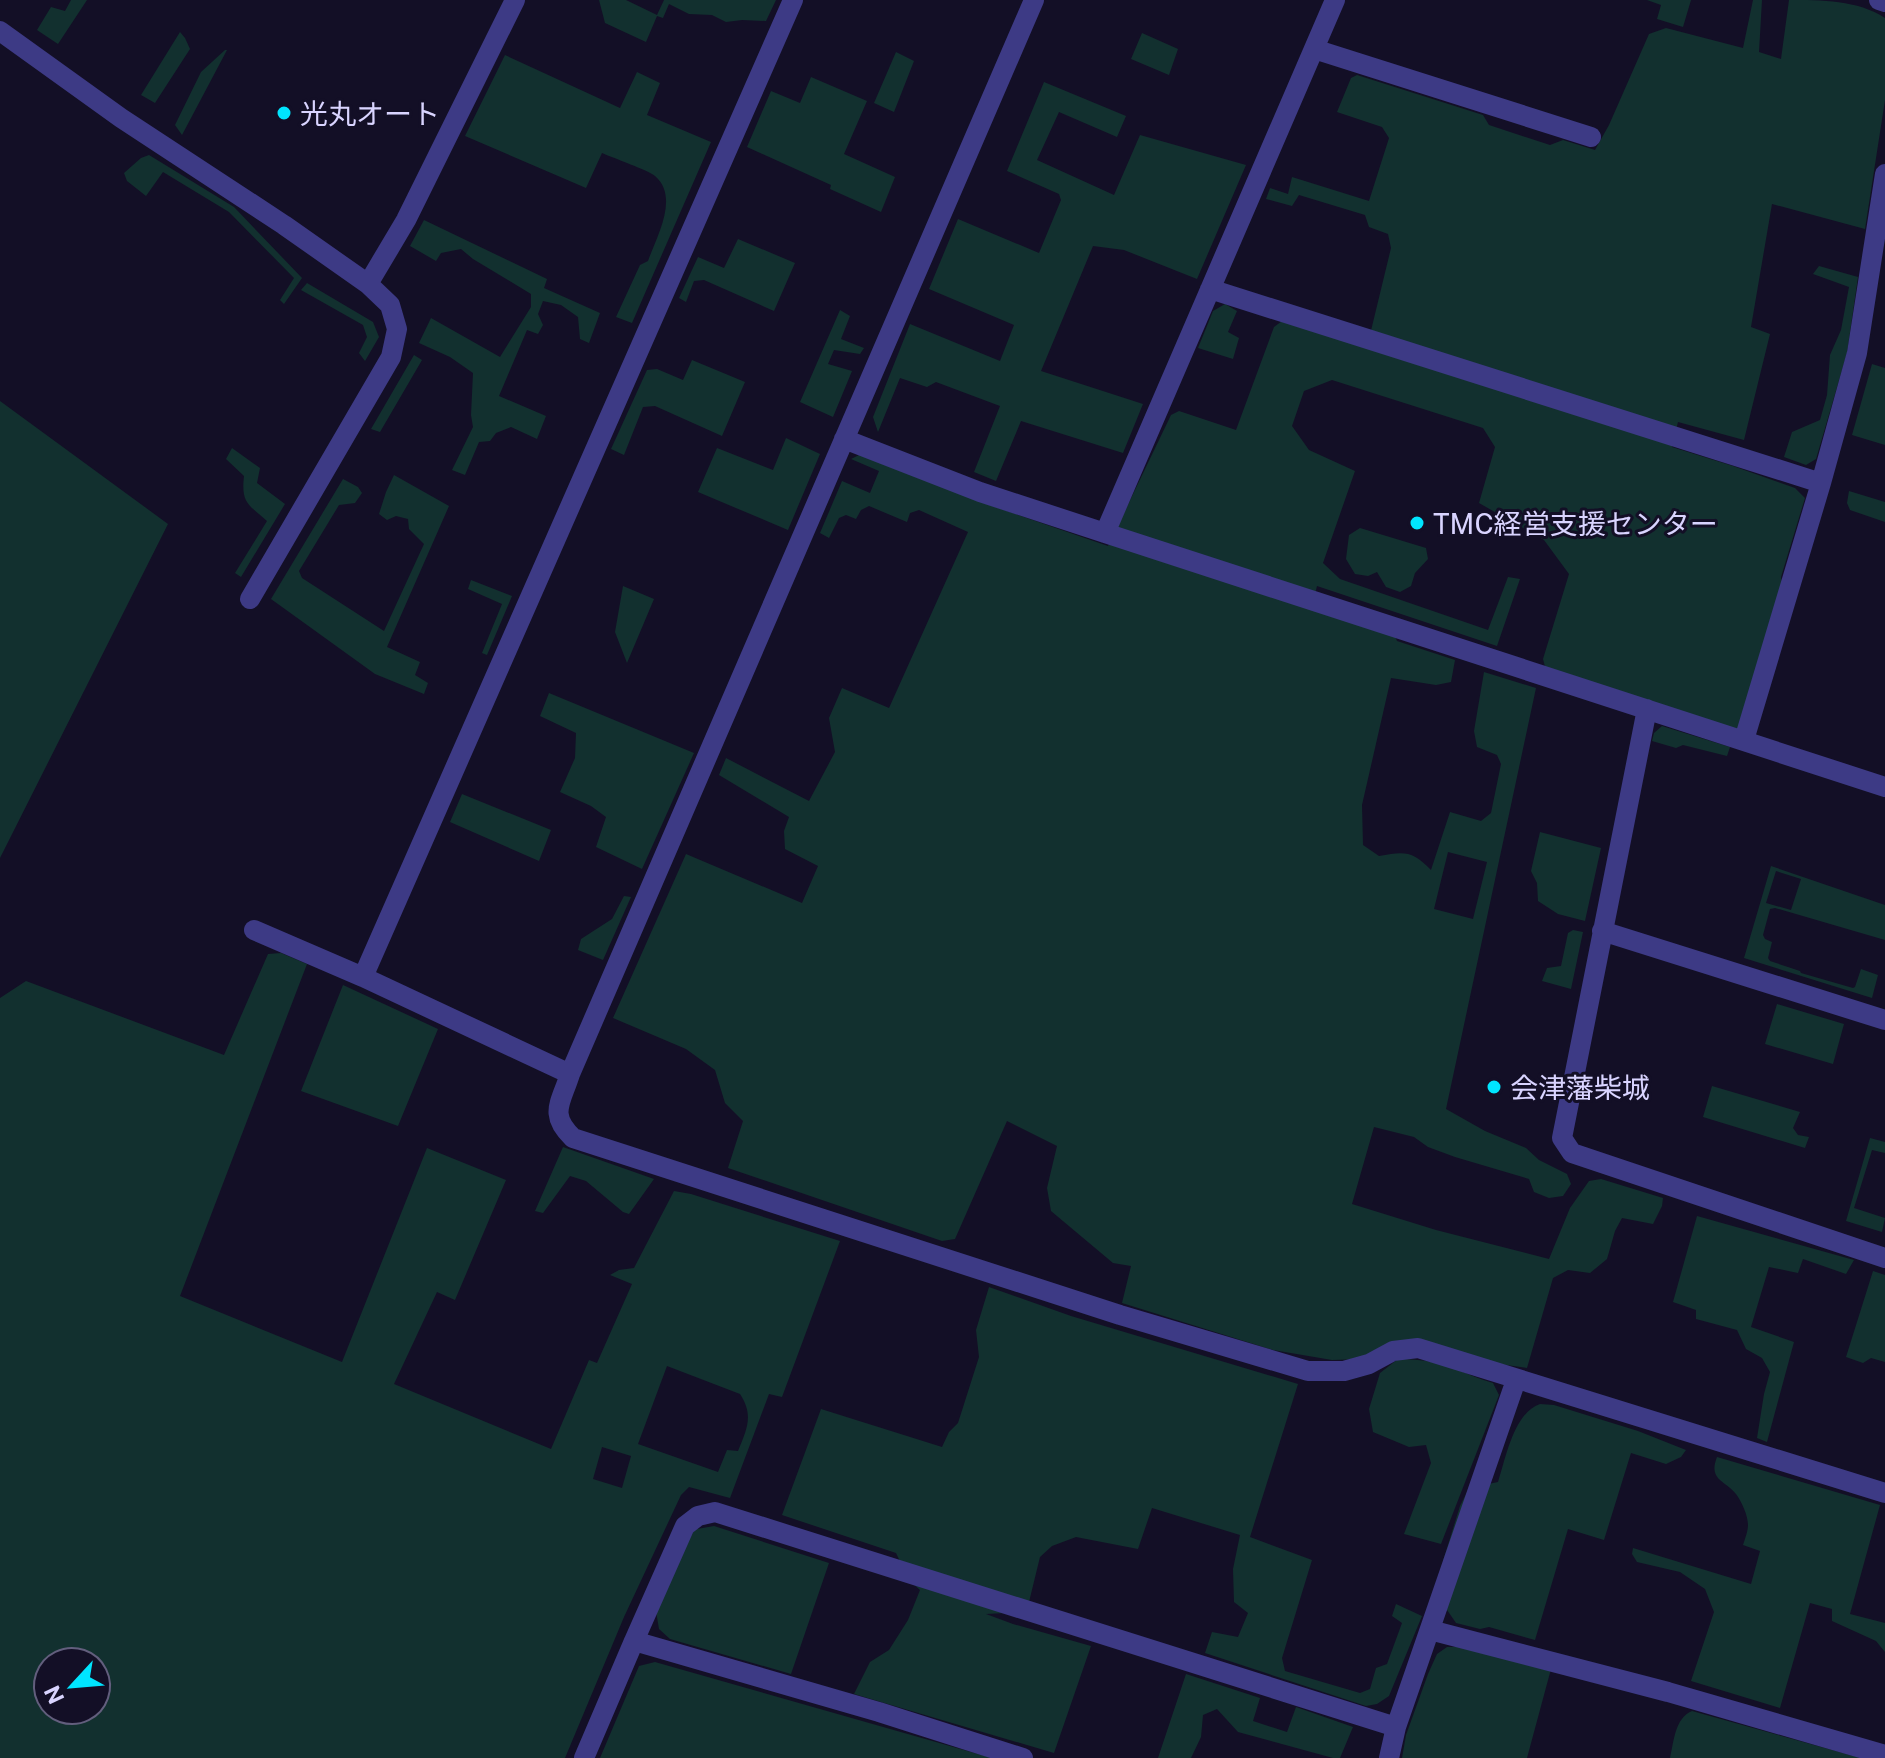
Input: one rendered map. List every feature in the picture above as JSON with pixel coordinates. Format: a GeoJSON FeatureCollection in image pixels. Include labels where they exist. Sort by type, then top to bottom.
{"type":"FeatureCollection","features":[{"type":"Feature","properties":{"kind":"street"},"geometry":{"type":"LineString","coordinates":[[368,284],[406,220],[515,0]]}},
{"type":"Feature","properties":{"kind":"street"},"geometry":{"type":"LineString","coordinates":[[363,977],[793,0]]}},
{"type":"Feature","properties":{"kind":"street"},"geometry":{"type":"LineString","coordinates":[[1034,0],[570,1074],[558,1112],[560,1126],[573,1138],[832,1223],[1308,1371],[1344,1371],[1369,1364],[1393,1351],[1418,1348],[1885,1493]]}},
{"type":"Feature","properties":{"kind":"street"},"geometry":{"type":"LineString","coordinates":[[1105,533],[1335,0]]}},
{"type":"Feature","properties":{"kind":"street"},"geometry":{"type":"LineString","coordinates":[[1879,0],[1885,2]]}},
{"type":"Feature","properties":{"kind":"street"},"geometry":{"type":"LineString","coordinates":[[0,31],[121,118],[368,284],[390,305],[397,329],[391,357],[250,599]]}},
{"type":"Feature","properties":{"kind":"street"},"geometry":{"type":"LineString","coordinates":[[1314,49],[1591,137]]}},
{"type":"Feature","properties":{"kind":"street"},"geometry":{"type":"LineString","coordinates":[[1744,740],[1857,353],[1885,174]]}},
{"type":"Feature","properties":{"kind":"street"},"geometry":{"type":"LineString","coordinates":[[1210,289],[1821,483]]}},
{"type":"Feature","properties":{"kind":"street"},"geometry":{"type":"LineString","coordinates":[[844,439],[980,492],[1885,787]]}},
{"type":"Feature","properties":{"kind":"street"},"geometry":{"type":"LineString","coordinates":[[1647,709],[1562,1138],[1572,1153],[1885,1258]]}},
{"type":"Feature","properties":{"kind":"street"},"geometry":{"type":"LineString","coordinates":[[254,930],[363,977],[570,1074]]}},
{"type":"Feature","properties":{"kind":"street"},"geometry":{"type":"LineString","coordinates":[[1602,931],[1885,1020]]}},
{"type":"Feature","properties":{"kind":"street"},"geometry":{"type":"LineString","coordinates":[[1389,1758],[1396,1727],[1516,1380]]}},
{"type":"Feature","properties":{"kind":"street"},"geometry":{"type":"LineString","coordinates":[[584,1758],[685,1526],[698,1516],[715,1512],[1396,1727]]}},
{"type":"Feature","properties":{"kind":"street"},"geometry":{"type":"LineString","coordinates":[[1430,1630],[1668,1692],[1885,1755]]}},
{"type":"Feature","properties":{"kind":"street"},"geometry":{"type":"LineString","coordinates":[[634,1641],[879,1712],[1023,1758]]}},
{"type":"Feature","properties":{"kind":"green space"},"geometry":{"type":"Polygon","coordinates":[[[71,0],[87,0],[58,44],[37,30],[51,7],[65,11],[71,0]]]}},
{"type":"Feature","properties":{"kind":"green space"},"geometry":{"type":"Polygon","coordinates":[[[599,0],[626,0],[657,15],[664,0],[776,0],[766,21],[726,22],[712,15],[689,14],[669,4],[663,18],[657,16],[646,42],[605,23],[599,0]]]}},
{"type":"Feature","properties":{"kind":"green space"},"geometry":{"type":"Polygon","coordinates":[[[1647,0],[1691,0],[1683,27],[1657,19],[1661,5],[1647,0]]]}},
{"type":"Feature","properties":{"kind":"green space"},"geometry":{"type":"Polygon","coordinates":[[[1753,0],[1762,0],[1759,52],[1781,59],[1789,0],[1851,4],[1885,18],[1885,100],[1865,229],[1772,204],[1751,327],[1770,334],[1744,440],[1678,422],[1672,447],[1795,488],[1805,498],[1781,577],[1783,588],[1741,733],[1550,685],[1543,659],[1569,574],[1544,540],[1479,503],[1495,447],[1483,428],[1332,380],[1304,391],[1292,426],[1309,450],[1355,471],[1323,563],[1340,579],[1488,630],[1508,577],[1520,579],[1497,646],[1317,586],[1313,603],[1395,636],[1397,641],[1455,660],[1451,682],[1436,685],[1391,678],[1362,805],[1363,845],[1379,856],[1408,854],[1431,870],[1450,812],[1481,821],[1491,813],[1501,764],[1497,755],[1477,747],[1474,731],[1484,672],[1536,688],[1446,1109],[1485,1131],[1526,1148],[1539,1160],[1567,1174],[1571,1184],[1563,1196],[1549,1198],[1534,1192],[1529,1179],[1455,1157],[1428,1147],[1414,1137],[1374,1127],[1352,1204],[1436,1230],[1549,1259],[1570,1208],[1589,1181],[1601,1179],[1663,1198],[1653,1224],[1622,1218],[1607,1259],[1590,1273],[1568,1270],[1553,1278],[1527,1368],[1485,1362],[1409,1340],[1363,1359],[1332,1360],[1273,1350],[1122,1303],[1131,1266],[1113,1263],[1051,1211],[1047,1188],[1057,1146],[1007,1121],[955,1239],[942,1241],[728,1168],[743,1121],[725,1103],[715,1070],[686,1049],[613,1018],[686,854],[802,903],[818,866],[785,849],[784,831],[789,817],[719,775],[726,758],[809,801],[835,752],[829,718],[842,688],[889,708],[968,532],[919,510],[910,513],[907,522],[869,506],[861,510],[856,519],[846,515],[839,518],[829,538],[820,533],[842,481],[870,493],[879,471],[851,459],[861,454],[981,502],[1108,546],[1171,415],[1179,411],[1236,430],[1274,327],[1286,318],[1368,343],[1391,248],[1388,234],[1369,227],[1365,215],[1299,195],[1292,206],[1266,199],[1270,188],[1288,194],[1292,177],[1369,201],[1389,138],[1382,127],[1337,112],[1351,78],[1357,75],[1483,115],[1489,125],[1550,145],[1563,140],[1595,150],[1649,34],[1666,28],[1743,48],[1753,0]],[[1448,852],[1434,909],[1473,919],[1487,862],[1448,852]]]}},
{"type":"Feature","properties":{"kind":"green space"},"geometry":{"type":"Polygon","coordinates":[[[180,32],[190,49],[155,103],[141,95],[180,32]]]}},
{"type":"Feature","properties":{"kind":"green space"},"geometry":{"type":"Polygon","coordinates":[[[1142,33],[1178,49],[1169,75],[1131,59],[1142,33]]]}},
{"type":"Feature","properties":{"kind":"green space"},"geometry":{"type":"Polygon","coordinates":[[[225,50],[182,135],[175,125],[201,72],[225,50]]]}},
{"type":"Feature","properties":{"kind":"green space"},"geometry":{"type":"Polygon","coordinates":[[[896,52],[914,61],[894,112],[874,103],[896,52]]]}},
{"type":"Feature","properties":{"kind":"green space"},"geometry":{"type":"Polygon","coordinates":[[[505,55],[620,108],[637,72],[660,83],[647,115],[711,142],[632,323],[616,317],[640,265],[648,261],[660,230],[666,206],[662,185],[651,173],[602,153],[586,188],[465,136],[505,55]]]}},
{"type":"Feature","properties":{"kind":"green space"},"geometry":{"type":"Polygon","coordinates":[[[811,77],[867,101],[844,154],[895,177],[881,212],[830,189],[831,185],[747,147],[771,91],[800,103],[811,77]]]}},
{"type":"Feature","properties":{"kind":"green space"},"geometry":{"type":"Polygon","coordinates":[[[1044,82],[1126,116],[1117,137],[1059,112],[1037,160],[1114,195],[1140,135],[1246,165],[1197,279],[1124,250],[1093,246],[1041,371],[1143,404],[1123,453],[1021,421],[996,481],[974,472],[1000,406],[936,382],[927,387],[900,378],[878,432],[873,417],[910,324],[1000,361],[1014,325],[929,289],[958,219],[1039,253],[1061,200],[1059,194],[1007,171],[1044,82]]]}},
{"type":"Feature","properties":{"kind":"green space"},"geometry":{"type":"Polygon","coordinates":[[[149,155],[234,207],[302,278],[284,304],[280,300],[294,278],[229,212],[163,172],[146,196],[127,181],[124,173],[149,155]]]}},
{"type":"Feature","properties":{"kind":"green space"},"geometry":{"type":"Polygon","coordinates":[[[424,220],[547,279],[544,288],[600,313],[589,343],[580,339],[578,317],[561,305],[543,301],[538,314],[543,325],[538,334],[527,330],[499,396],[546,416],[537,439],[511,427],[496,433],[490,441],[479,442],[465,475],[452,470],[473,427],[473,373],[450,357],[419,343],[431,318],[500,357],[531,307],[531,294],[461,249],[441,253],[436,261],[410,246],[424,220]]]}},
{"type":"Feature","properties":{"kind":"green space"},"geometry":{"type":"Polygon","coordinates":[[[738,239],[795,263],[774,311],[704,280],[694,281],[686,302],[679,298],[698,257],[724,268],[738,239]]]}},
{"type":"Feature","properties":{"kind":"green space"},"geometry":{"type":"Polygon","coordinates":[[[1819,266],[1858,277],[1847,353],[1816,459],[1806,465],[1784,457],[1792,432],[1820,420],[1827,395],[1830,355],[1841,330],[1849,287],[1813,274],[1819,266]]]}},
{"type":"Feature","properties":{"kind":"green space"},"geometry":{"type":"Polygon","coordinates":[[[307,283],[373,322],[379,337],[365,361],[359,353],[367,337],[363,325],[301,290],[307,283]]]}},
{"type":"Feature","properties":{"kind":"green space"},"geometry":{"type":"Polygon","coordinates":[[[1225,304],[1237,311],[1228,332],[1239,338],[1233,359],[1198,348],[1213,311],[1225,304]]]}},
{"type":"Feature","properties":{"kind":"green space"},"geometry":{"type":"Polygon","coordinates":[[[840,310],[850,316],[841,339],[864,348],[860,354],[834,350],[828,364],[852,371],[833,417],[800,402],[840,310]]]}},
{"type":"Feature","properties":{"kind":"green space"},"geometry":{"type":"Polygon","coordinates":[[[414,355],[422,360],[380,432],[371,429],[414,355]]]}},
{"type":"Feature","properties":{"kind":"green space"},"geometry":{"type":"Polygon","coordinates":[[[692,360],[745,382],[722,436],[655,406],[643,407],[624,455],[611,449],[647,370],[657,369],[683,380],[692,360]]]}},
{"type":"Feature","properties":{"kind":"green space"},"geometry":{"type":"Polygon","coordinates":[[[1872,364],[1885,368],[1885,445],[1852,435],[1872,364]]]}},
{"type":"Feature","properties":{"kind":"green space"},"geometry":{"type":"Polygon","coordinates":[[[0,401],[168,524],[0,858],[0,401]]]}},
{"type":"Feature","properties":{"kind":"green space"},"geometry":{"type":"Polygon","coordinates":[[[786,438],[820,454],[788,530],[698,492],[717,448],[773,470],[786,438]]]}},
{"type":"Feature","properties":{"kind":"green space"},"geometry":{"type":"Polygon","coordinates":[[[232,448],[260,468],[257,483],[285,504],[241,577],[235,573],[267,521],[247,502],[244,476],[226,459],[232,448]]]}},
{"type":"Feature","properties":{"kind":"green space"},"geometry":{"type":"Polygon","coordinates":[[[394,475],[449,506],[387,647],[420,662],[415,675],[428,683],[424,694],[375,674],[271,599],[343,479],[358,487],[362,493],[355,503],[339,505],[299,571],[302,578],[384,631],[424,544],[409,529],[408,519],[396,516],[387,520],[379,514],[394,475]]]}},
{"type":"Feature","properties":{"kind":"green space"},"geometry":{"type":"Polygon","coordinates":[[[1849,491],[1885,502],[1885,522],[1850,510],[1847,503],[1849,491]]]}},
{"type":"Feature","properties":{"kind":"green space"},"geometry":{"type":"Polygon","coordinates":[[[1360,528],[1426,548],[1428,559],[1415,573],[1411,586],[1400,592],[1386,587],[1377,572],[1368,576],[1355,574],[1346,559],[1349,535],[1360,528]]]}},
{"type":"Feature","properties":{"kind":"green space"},"geometry":{"type":"Polygon","coordinates":[[[471,580],[512,596],[487,655],[482,653],[502,604],[468,589],[471,580]]]}},
{"type":"Feature","properties":{"kind":"green space"},"geometry":{"type":"Polygon","coordinates":[[[623,586],[654,599],[627,663],[615,632],[623,586]]]}},
{"type":"Feature","properties":{"kind":"green space"},"geometry":{"type":"Polygon","coordinates":[[[549,693],[694,753],[642,869],[596,847],[606,817],[591,806],[560,792],[575,758],[576,733],[540,716],[549,693]]]}},
{"type":"Feature","properties":{"kind":"green space"},"geometry":{"type":"Polygon","coordinates":[[[1662,726],[1730,747],[1727,756],[1652,741],[1654,733],[1662,726]]]}},
{"type":"Feature","properties":{"kind":"green space"},"geometry":{"type":"Polygon","coordinates":[[[462,794],[551,830],[539,861],[450,822],[462,794]]]}},
{"type":"Feature","properties":{"kind":"green space"},"geometry":{"type":"Polygon","coordinates":[[[1540,832],[1601,848],[1585,921],[1558,914],[1538,901],[1537,883],[1531,871],[1540,832]]]}},
{"type":"Feature","properties":{"kind":"green space"},"geometry":{"type":"Polygon","coordinates":[[[1771,866],[1885,905],[1885,940],[1775,908],[1770,909],[1763,935],[1772,942],[1770,961],[1801,973],[1853,988],[1861,969],[1878,975],[1872,998],[1744,958],[1771,866]],[[1776,871],[1766,903],[1791,910],[1801,879],[1776,871]]]}},
{"type":"Feature","properties":{"kind":"green space"},"geometry":{"type":"Polygon","coordinates":[[[624,896],[631,897],[603,960],[578,950],[581,939],[612,919],[624,896]]]}},
{"type":"Feature","properties":{"kind":"green space"},"geometry":{"type":"Polygon","coordinates":[[[1573,930],[1583,932],[1571,989],[1542,981],[1547,968],[1561,966],[1568,933],[1573,930]]]}},
{"type":"Feature","properties":{"kind":"green space"},"geometry":{"type":"Polygon","coordinates":[[[281,953],[307,964],[180,1296],[342,1362],[427,1148],[506,1180],[455,1300],[437,1292],[394,1384],[551,1449],[589,1360],[597,1363],[632,1284],[610,1275],[634,1268],[674,1191],[840,1241],[782,1397],[769,1394],[730,1498],[689,1487],[681,1495],[624,1617],[565,1758],[0,1758],[0,998],[26,981],[224,1055],[268,954],[281,953]],[[667,1366],[638,1444],[718,1472],[727,1450],[738,1451],[748,1422],[747,1409],[740,1394],[667,1366]],[[602,1447],[593,1479],[622,1488],[631,1456],[602,1447]]]}},
{"type":"Feature","properties":{"kind":"green space"},"geometry":{"type":"Polygon","coordinates":[[[343,985],[438,1029],[398,1126],[301,1091],[343,985]]]}},
{"type":"Feature","properties":{"kind":"green space"},"geometry":{"type":"Polygon","coordinates":[[[1777,1004],[1844,1024],[1833,1064],[1765,1044],[1777,1004]]]}},
{"type":"Feature","properties":{"kind":"green space"},"geometry":{"type":"Polygon","coordinates":[[[1712,1086],[1800,1112],[1793,1128],[1798,1135],[1809,1137],[1805,1148],[1703,1117],[1712,1086]]]}},
{"type":"Feature","properties":{"kind":"green space"},"geometry":{"type":"Polygon","coordinates":[[[1870,1138],[1885,1142],[1885,1153],[1872,1150],[1854,1208],[1885,1218],[1882,1232],[1846,1221],[1870,1138]]]}},
{"type":"Feature","properties":{"kind":"green space"},"geometry":{"type":"Polygon","coordinates":[[[563,1147],[654,1179],[629,1214],[586,1181],[570,1176],[543,1213],[535,1211],[563,1147]]]}},
{"type":"Feature","properties":{"kind":"green space"},"geometry":{"type":"Polygon","coordinates":[[[1697,1216],[1854,1260],[1846,1274],[1803,1259],[1798,1273],[1769,1267],[1751,1327],[1794,1342],[1767,1442],[1757,1438],[1770,1372],[1762,1358],[1746,1349],[1737,1330],[1696,1319],[1696,1310],[1673,1302],[1697,1216]]]}},
{"type":"Feature","properties":{"kind":"green space"},"geometry":{"type":"Polygon","coordinates":[[[1873,1271],[1885,1275],[1885,1362],[1871,1358],[1863,1363],[1846,1357],[1873,1271]]]}},
{"type":"Feature","properties":{"kind":"green space"},"geometry":{"type":"Polygon","coordinates":[[[989,1287],[1071,1316],[1298,1384],[1250,1537],[1312,1560],[1282,1658],[1285,1671],[1360,1693],[1370,1689],[1376,1668],[1387,1664],[1402,1623],[1392,1616],[1396,1604],[1422,1616],[1389,1696],[1377,1704],[1366,1706],[1205,1653],[1212,1632],[1238,1637],[1248,1613],[1234,1602],[1233,1569],[1240,1535],[1152,1508],[1138,1549],[1076,1537],[1052,1546],[1040,1557],[1029,1602],[1005,1613],[986,1614],[1091,1646],[1054,1753],[854,1694],[870,1662],[889,1650],[908,1620],[920,1590],[909,1580],[896,1553],[782,1515],[821,1409],[942,1447],[949,1432],[958,1423],[979,1357],[976,1330],[989,1287]]]}},
{"type":"Feature","properties":{"kind":"green space"},"geometry":{"type":"Polygon","coordinates":[[[1398,1359],[1431,1362],[1456,1369],[1493,1383],[1499,1395],[1441,1544],[1404,1534],[1431,1463],[1426,1445],[1409,1447],[1373,1432],[1369,1409],[1380,1373],[1398,1359]]]}},
{"type":"Feature","properties":{"kind":"green space"},"geometry":{"type":"Polygon","coordinates":[[[1540,1404],[1554,1405],[1638,1431],[1686,1450],[1681,1457],[1666,1464],[1631,1453],[1604,1540],[1568,1529],[1535,1640],[1489,1627],[1480,1629],[1456,1623],[1445,1607],[1443,1561],[1460,1506],[1469,1488],[1498,1482],[1517,1426],[1531,1409],[1540,1404]]]}},
{"type":"Feature","properties":{"kind":"green space"},"geometry":{"type":"Polygon","coordinates":[[[1717,1457],[1880,1505],[1850,1614],[1885,1623],[1885,1652],[1876,1641],[1832,1621],[1832,1609],[1810,1603],[1780,1708],[1691,1681],[1714,1612],[1705,1589],[1680,1572],[1637,1562],[1632,1554],[1633,1548],[1751,1584],[1760,1551],[1743,1545],[1748,1527],[1746,1513],[1736,1494],[1716,1475],[1717,1457]]]}},
{"type":"Feature","properties":{"kind":"green space"},"geometry":{"type":"Polygon","coordinates":[[[714,1526],[829,1563],[791,1674],[670,1639],[659,1629],[656,1611],[687,1537],[697,1529],[714,1526]]]}},
{"type":"Feature","properties":{"kind":"green space"},"geometry":{"type":"Polygon","coordinates":[[[1447,1647],[1462,1647],[1551,1669],[1527,1758],[1402,1758],[1406,1735],[1428,1674],[1437,1654],[1447,1647]]]}},
{"type":"Feature","properties":{"kind":"green space"},"geometry":{"type":"Polygon","coordinates":[[[655,1662],[992,1758],[600,1758],[639,1666],[655,1662]]]}},
{"type":"Feature","properties":{"kind":"green space"},"geometry":{"type":"Polygon","coordinates":[[[1186,1674],[1260,1698],[1253,1721],[1287,1732],[1296,1707],[1353,1727],[1340,1758],[1238,1732],[1217,1709],[1203,1715],[1201,1737],[1191,1758],[1158,1758],[1186,1674]]]}},
{"type":"Feature","properties":{"kind":"green space"},"geometry":{"type":"Polygon","coordinates":[[[1692,1711],[1861,1758],[1670,1758],[1679,1724],[1692,1711]]]}},
{"type":"Feature","properties":{"kind":"place","name":"光丸オート"},"geometry":{"type":"Point","coordinates":[284,113]}},
{"type":"Feature","properties":{"kind":"place","name":"TMC経営支援センター"},"geometry":{"type":"Point","coordinates":[1417,523]}},
{"type":"Feature","properties":{"kind":"place","name":"会津藩柴城"},"geometry":{"type":"Point","coordinates":[1494,1087]}}]}
